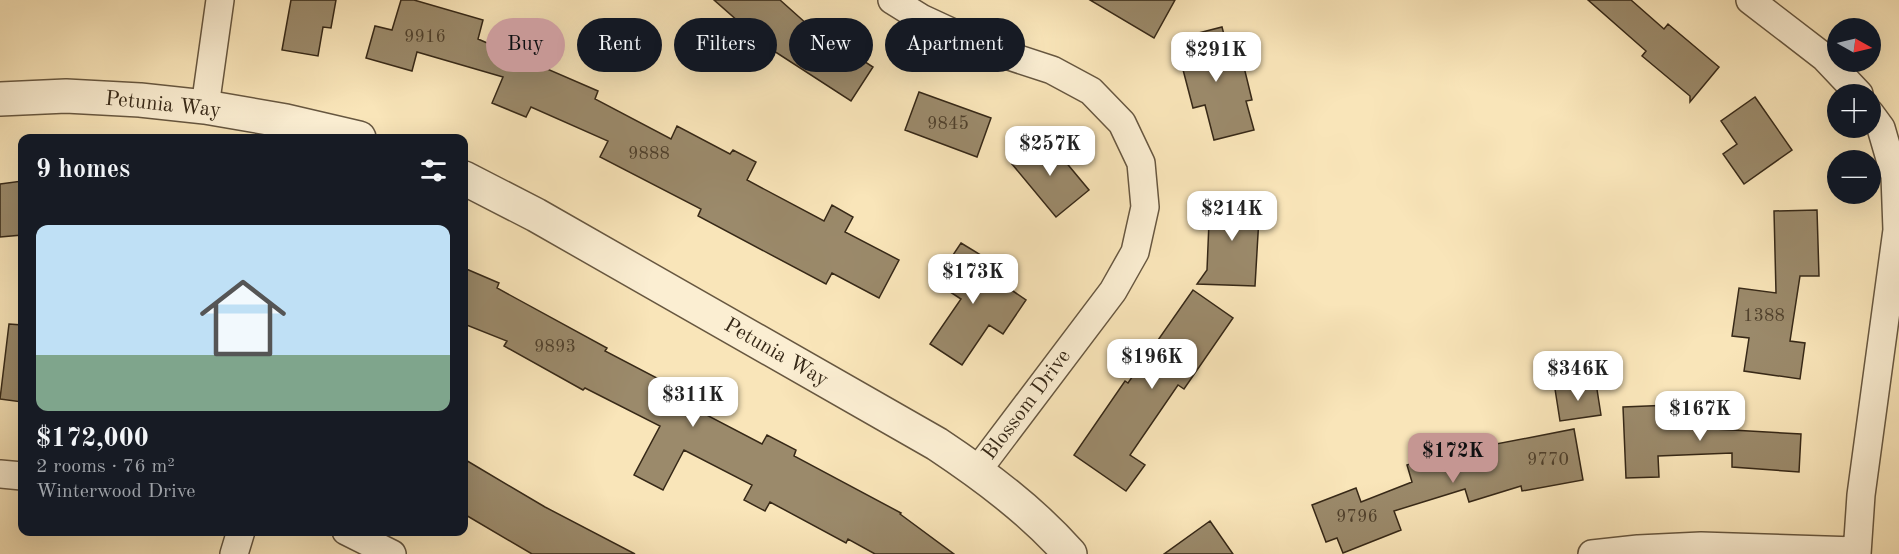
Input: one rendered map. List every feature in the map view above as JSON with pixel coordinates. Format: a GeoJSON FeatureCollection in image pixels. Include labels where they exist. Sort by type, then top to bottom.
{"type":"FeatureCollection","features":[{"type":"Feature","properties":{"kind":"street"},"geometry":{"type":"LineString","coordinates":[[205,107],[220,0]]}},
{"type":"Feature","properties":{"kind":"street","name":"Blossom Drive"},"geometry":{"type":"LineString","coordinates":[[892,0],[921,18],[988,49],[1052,70],[1091,91],[1122,123],[1141,163],[1145,207],[1135,252],[1113,291],[977,471]]}},
{"type":"Feature","properties":{"kind":"street"},"geometry":{"type":"LineString","coordinates":[[1762,4],[1824,57],[1850,84]]}},
{"type":"Feature","properties":{"kind":"street","name":"Petunia Way"},"geometry":{"type":"LineString","coordinates":[[0,99],[66,96],[140,100],[205,107],[286,121],[342,134]]}},
{"type":"Feature","properties":{"kind":"street"},"geometry":{"type":"LineString","coordinates":[[1592,554],[1701,546],[1856,553],[1861,495],[1897,230],[1895,176],[1881,128]]}},
{"type":"Feature","properties":{"kind":"street","name":"Petunia Way"},"geometry":{"type":"LineString","coordinates":[[468,180],[526,210],[937,444],[977,471],[1024,508],[1070,554]]}},
{"type":"Feature","properties":{"kind":"street"},"geometry":{"type":"LineString","coordinates":[[0,474],[18,476]]}},
{"type":"Feature","properties":{"kind":"street"},"geometry":{"type":"LineString","coordinates":[[234,554],[239,536]]}},
{"type":"Feature","properties":{"kind":"street"},"geometry":{"type":"LineString","coordinates":[[356,536],[392,554]]}},
{"type":"Feature","properties":{"kind":"building"},"geometry":{"type":"Polygon","coordinates":[[[291,0],[336,0],[331,28],[323,27],[318,56],[282,50],[291,0]]]}},
{"type":"Feature","properties":{"kind":"building"},"geometry":{"type":"Polygon","coordinates":[[[401,0],[414,0],[483,20],[478,39],[486,42],[486,72],[554,72],[598,91],[595,99],[671,139],[677,126],[730,154],[733,150],[756,162],[747,180],[824,221],[832,205],[853,217],[845,232],[899,260],[879,298],[832,273],[826,284],[698,216],[701,209],[600,157],[608,141],[531,107],[526,117],[492,103],[503,77],[417,52],[412,71],[366,58],[375,26],[392,30],[401,0]]]}},
{"type":"Feature","properties":{"kind":"building"},"geometry":{"type":"Polygon","coordinates":[[[714,0],[780,0],[800,18],[789,18],[789,61],[777,53],[777,18],[734,18],[714,0]]]}},
{"type":"Feature","properties":{"kind":"building"},"geometry":{"type":"Polygon","coordinates":[[[1090,0],[1175,0],[1154,38],[1090,0]]]}},
{"type":"Feature","properties":{"kind":"building"},"geometry":{"type":"Polygon","coordinates":[[[1588,0],[1631,0],[1664,29],[1668,24],[1719,67],[1690,102],[1690,96],[1642,56],[1646,51],[1588,0]]]}},
{"type":"Feature","properties":{"kind":"building"},"geometry":{"type":"Polygon","coordinates":[[[1222,27],[1233,69],[1244,67],[1252,100],[1246,101],[1254,130],[1214,140],[1205,105],[1193,108],[1175,39],[1222,27]]]}},
{"type":"Feature","properties":{"kind":"building"},"geometry":{"type":"Polygon","coordinates":[[[806,72],[870,72],[851,101],[806,72]]]}},
{"type":"Feature","properties":{"kind":"building"},"geometry":{"type":"Polygon","coordinates":[[[919,92],[991,118],[977,157],[905,130],[919,92]]]}},
{"type":"Feature","properties":{"kind":"building"},"geometry":{"type":"Polygon","coordinates":[[[1755,97],[1792,150],[1744,184],[1723,154],[1737,144],[1721,121],[1755,97]]]}},
{"type":"Feature","properties":{"kind":"building"},"geometry":{"type":"Polygon","coordinates":[[[1044,136],[1089,190],[1056,217],[1012,164],[1044,136]]]}},
{"type":"Feature","properties":{"kind":"building"},"geometry":{"type":"Polygon","coordinates":[[[18,182],[18,235],[0,237],[0,184],[18,182]]]}},
{"type":"Feature","properties":{"kind":"building"},"geometry":{"type":"Polygon","coordinates":[[[1210,198],[1260,200],[1255,286],[1197,284],[1207,270],[1210,198]]]}},
{"type":"Feature","properties":{"kind":"building"},"geometry":{"type":"Polygon","coordinates":[[[1817,210],[1819,276],[1800,276],[1790,341],[1805,343],[1800,379],[1744,371],[1749,338],[1732,336],[1739,288],[1776,293],[1774,211],[1817,210]]]}},
{"type":"Feature","properties":{"kind":"building"},"geometry":{"type":"Polygon","coordinates":[[[961,243],[984,257],[978,267],[1026,300],[1003,334],[989,325],[962,365],[930,344],[961,299],[935,282],[961,243]]]}},
{"type":"Feature","properties":{"kind":"building"},"geometry":{"type":"Polygon","coordinates":[[[468,270],[499,283],[497,288],[607,348],[605,351],[699,400],[695,409],[762,444],[767,435],[796,450],[794,456],[901,513],[954,554],[875,554],[848,539],[846,543],[770,502],[765,511],[744,500],[752,485],[684,450],[663,490],[634,475],[660,426],[585,388],[583,390],[504,346],[507,341],[468,326],[468,270]]]}},
{"type":"Feature","properties":{"kind":"building"},"geometry":{"type":"Polygon","coordinates":[[[1193,290],[1233,318],[1184,389],[1178,385],[1130,455],[1145,465],[1126,491],[1074,455],[1125,381],[1128,383],[1193,290]]]}},
{"type":"Feature","properties":{"kind":"building"},"geometry":{"type":"Polygon","coordinates":[[[9,324],[18,325],[18,401],[0,399],[9,324]]]}},
{"type":"Feature","properties":{"kind":"building"},"geometry":{"type":"Polygon","coordinates":[[[1596,383],[1601,415],[1560,421],[1555,389],[1596,383]]]}},
{"type":"Feature","properties":{"kind":"building"},"geometry":{"type":"Polygon","coordinates":[[[1696,404],[1697,428],[1801,434],[1799,472],[1732,467],[1732,453],[1658,456],[1659,477],[1626,478],[1623,407],[1696,404]]]}},
{"type":"Feature","properties":{"kind":"building"},"geometry":{"type":"Polygon","coordinates":[[[1574,429],[1583,480],[1522,491],[1521,486],[1469,502],[1465,489],[1394,511],[1401,530],[1343,553],[1337,538],[1326,542],[1312,505],[1356,488],[1361,502],[1412,482],[1407,465],[1484,440],[1486,446],[1574,429]]]}},
{"type":"Feature","properties":{"kind":"building"},"geometry":{"type":"Polygon","coordinates":[[[468,461],[545,507],[635,554],[532,554],[468,516],[468,461]]]}},
{"type":"Feature","properties":{"kind":"building"},"geometry":{"type":"Polygon","coordinates":[[[1210,521],[1233,554],[1164,554],[1210,521]]]}}]}
